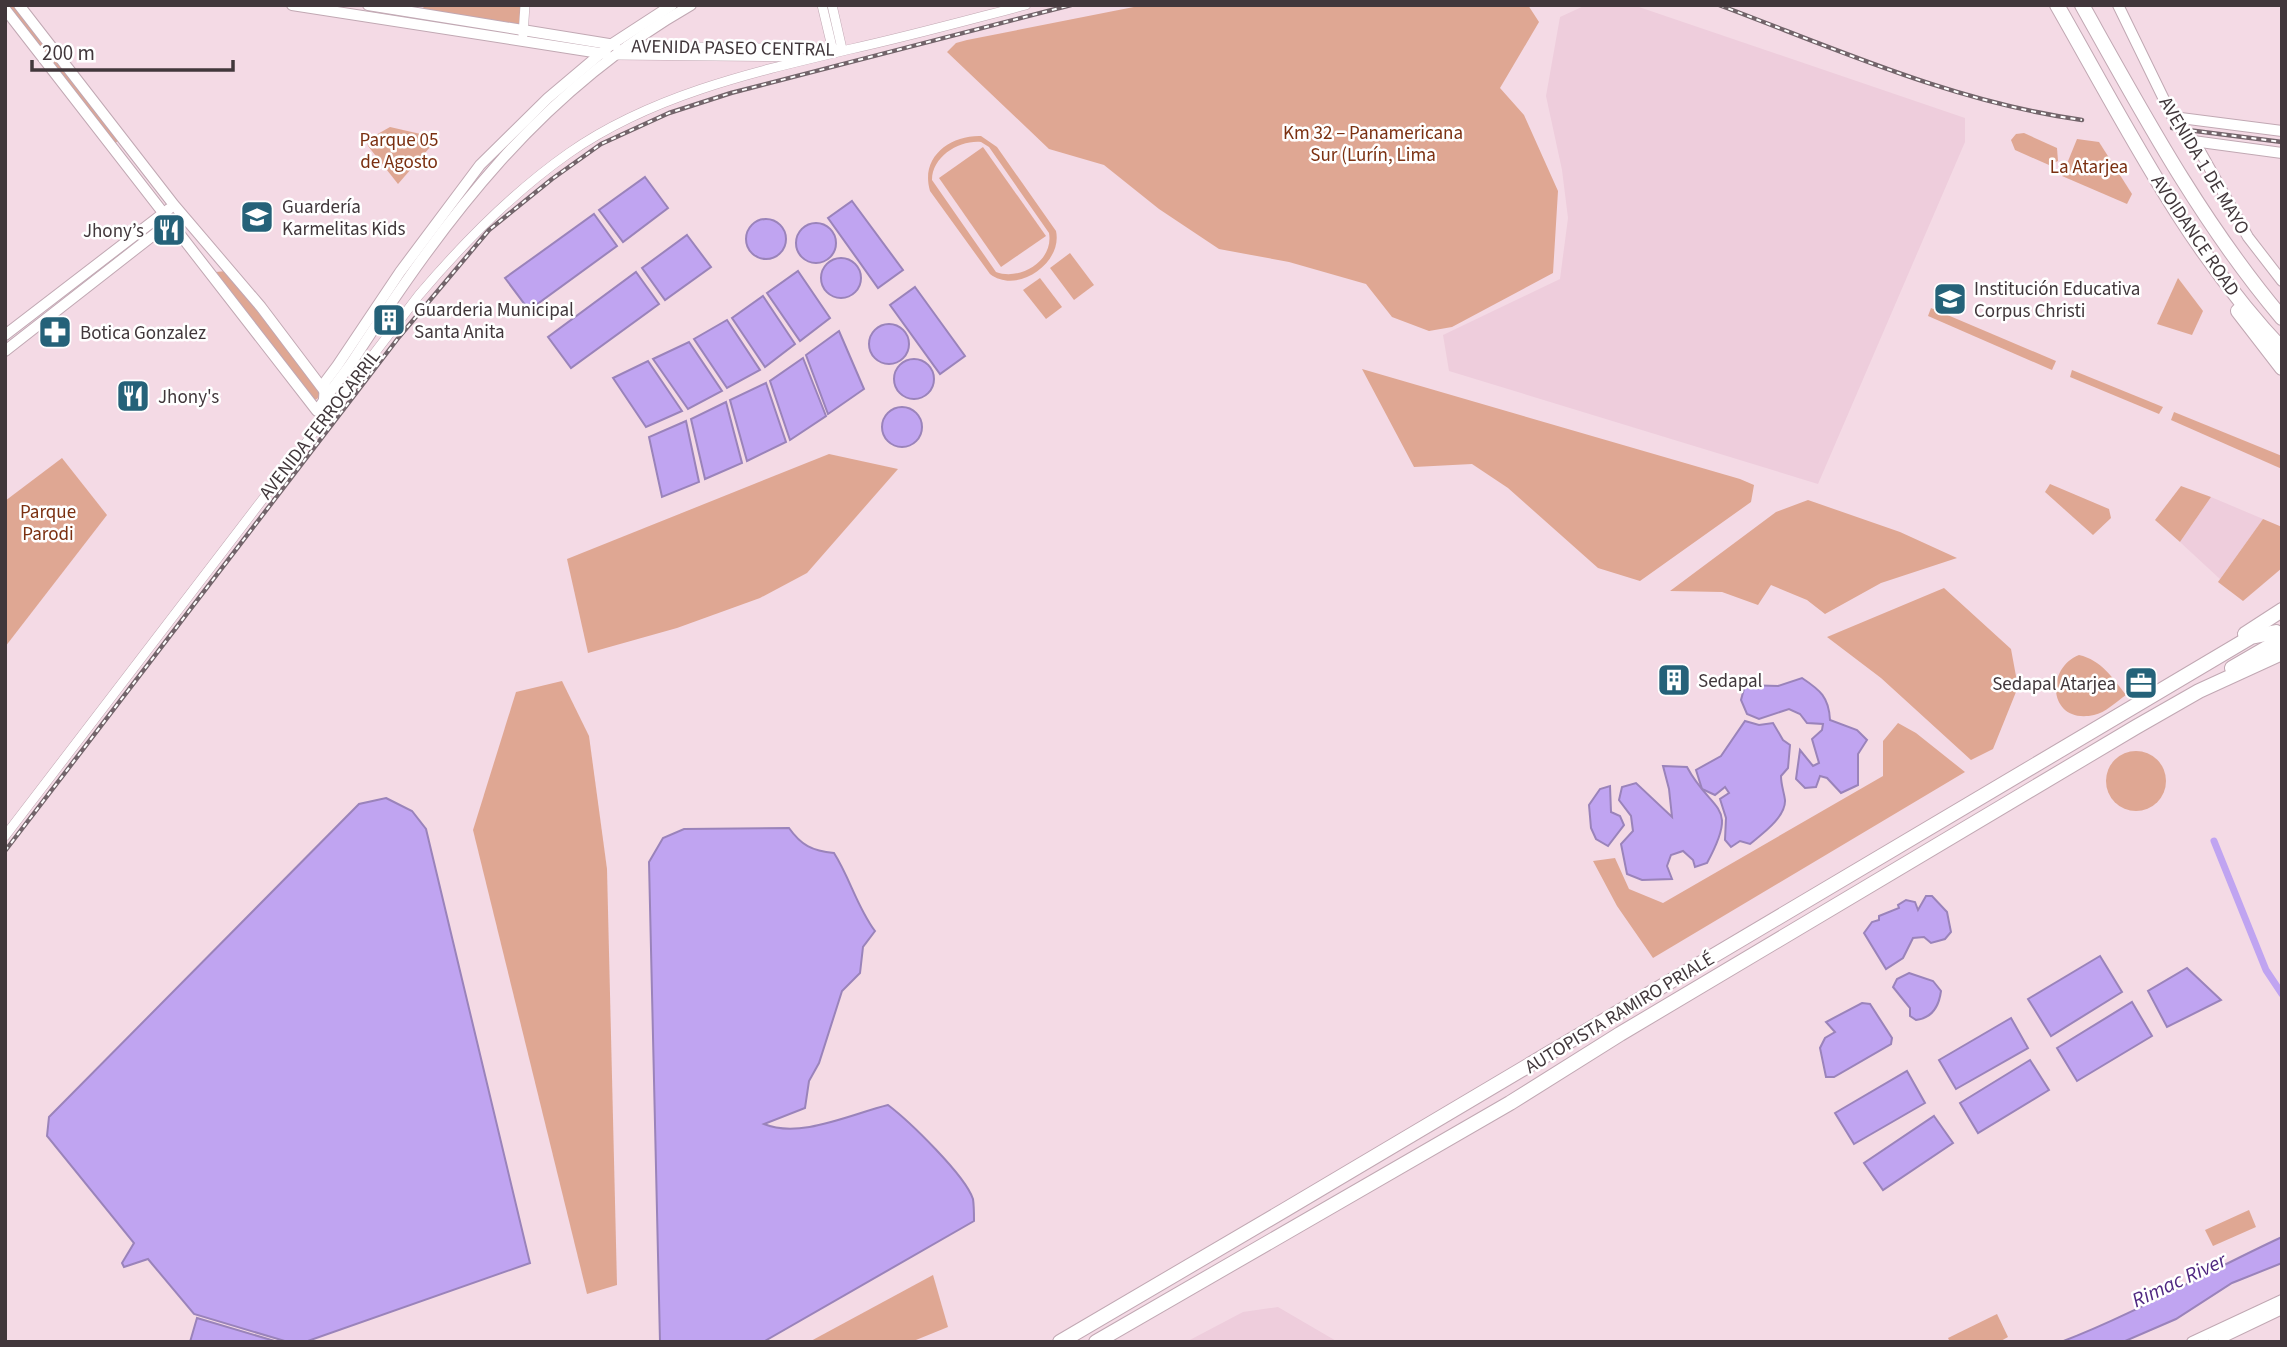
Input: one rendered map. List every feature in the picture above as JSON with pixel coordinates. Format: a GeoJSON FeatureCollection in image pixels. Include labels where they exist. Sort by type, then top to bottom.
{"type":"FeatureCollection","features":[{"type":"Feature","properties":{"kind":"highway","name":"AVOIDANCE ROAD"},"geometry":{"type":"LineString","coordinates":[[2057,5],[2185,225],[2230,290],[2282,349]]}},
{"type":"Feature","properties":{"kind":"highway","name":"AVOIDANCE ROAD"},"geometry":{"type":"LineString","coordinates":[[2082,5],[2164,151],[2210,226],[2282,318]]}},
{"type":"Feature","properties":{"kind":"highway"},"geometry":{"type":"LineString","coordinates":[[2230,290],[2241,317],[2282,368]]}},
{"type":"Feature","properties":{"kind":"highway"},"geometry":{"type":"LineString","coordinates":[[2178,682],[2198,660],[2282,610]]}},
{"type":"Feature","properties":{"kind":"highway"},"geometry":{"type":"LineString","coordinates":[[2178,682],[2210,672],[2280,636]]}},
{"type":"Feature","properties":{"kind":"highway"},"geometry":{"type":"LineString","coordinates":[[2204,687],[2280,636]]}},
{"type":"Feature","properties":{"kind":"highway"},"geometry":{"type":"LineString","coordinates":[[2204,687],[2282,653]]}},
{"type":"Feature","properties":{"kind":"highway"},"geometry":{"type":"LineString","coordinates":[[2204,687],[2282,658]]}},
{"type":"Feature","properties":{"kind":"highway","name":"AUTOPISTA RAMIRO PRIALÉ"},"geometry":{"type":"LineString","coordinates":[[1060,1342],[1345,1176],[1757,928],[2178,682]]}},
{"type":"Feature","properties":{"kind":"highway","name":"AUTOPISTA RAMIRO PRIALÉ"},"geometry":{"type":"LineString","coordinates":[[1096,1342],[1510,1103],[1620,1034],[2204,687]]}},
{"type":"Feature","properties":{"kind":"main road"},"geometry":{"type":"LineString","coordinates":[[19,5],[177,210],[261,307],[327,397]]}},
{"type":"Feature","properties":{"kind":"main road"},"geometry":{"type":"LineString","coordinates":[[292,5],[523,35]]}},
{"type":"Feature","properties":{"kind":"main road"},"geometry":{"type":"LineString","coordinates":[[369,5],[614,50]]}},
{"type":"Feature","properties":{"kind":"main road"},"geometry":{"type":"LineString","coordinates":[[320,415],[327,397],[403,284],[488,172],[614,50],[672,5]]}},
{"type":"Feature","properties":{"kind":"main road"},"geometry":{"type":"LineString","coordinates":[[627,46],[691,5]]}},
{"type":"Feature","properties":{"kind":"main road","name":"AVENIDA 1 DE MAYO"},"geometry":{"type":"LineString","coordinates":[[2119,5],[2173,117],[2193,141],[2248,237],[2282,281]]}},
{"type":"Feature","properties":{"kind":"main road"},"geometry":{"type":"LineString","coordinates":[[5,9],[320,415]]}},
{"type":"Feature","properties":{"kind":"main road","name":"AVENIDA PASEO CENTRAL"},"geometry":{"type":"LineString","coordinates":[[523,35],[603,54],[627,46]]}},
{"type":"Feature","properties":{"kind":"main road"},"geometry":{"type":"LineString","coordinates":[[327,397],[327,376],[337,366],[400,272],[480,165],[548,98],[603,54]]}},
{"type":"Feature","properties":{"kind":"main road"},"geometry":{"type":"LineString","coordinates":[[2173,117],[2282,131]]}},
{"type":"Feature","properties":{"kind":"main road"},"geometry":{"type":"LineString","coordinates":[[2193,141],[2282,153]]}},
{"type":"Feature","properties":{"kind":"main road"},"geometry":{"type":"LineString","coordinates":[[5,351],[177,210]]}},
{"type":"Feature","properties":{"kind":"main road"},"geometry":{"type":"LineString","coordinates":[[5,335],[167,218]]}},
{"type":"Feature","properties":{"kind":"main road"},"geometry":{"type":"LineString","coordinates":[[308,369],[314,374],[327,376]]}},
{"type":"Feature","properties":{"kind":"main road"},"geometry":{"type":"LineString","coordinates":[[2192,1342],[2282,1300]]}},
{"type":"Feature","properties":{"kind":"main road"},"geometry":{"type":"LineString","coordinates":[[2213,1342],[2282,1309]]}},
{"type":"Feature","properties":{"kind":"street"},"geometry":{"type":"LineString","coordinates":[[523,35],[525,5]]}},
{"type":"Feature","properties":{"kind":"street"},"geometry":{"type":"LineString","coordinates":[[822,5],[836,50]]}},
{"type":"Feature","properties":{"kind":"street"},"geometry":{"type":"LineString","coordinates":[[832,5],[836,50]]}},
{"type":"Feature","properties":{"kind":"street","name":"AVENIDA FERROCARRIL"},"geometry":{"type":"LineString","coordinates":[[327,397],[458,249],[521,191],[570,152],[612,127],[681,96],[736,77],[836,50],[853,49],[1026,5]]}},
{"type":"Feature","properties":{"kind":"street","name":"AVENIDA PASEO CENTRAL"},"geometry":{"type":"LineString","coordinates":[[627,46],[836,50]]}},
{"type":"Feature","properties":{"kind":"street","name":"AVENIDA PASEO CENTRAL"},"geometry":{"type":"LineString","coordinates":[[614,50],[818,57]]}},
{"type":"Feature","properties":{"kind":"street","name":"AVENIDA FERROCARRIL"},"geometry":{"type":"LineString","coordinates":[[5,836],[320,415]]}},
{"type":"Feature","properties":{"kind":"shaded area"},"geometry":{"type":"Polygon","coordinates":[[[1586,5],[1633,5],[1965,118],[1965,142],[1818,484],[1449,371],[1443,335],[1560,279],[1568,218],[1562,170],[1546,96],[1560,17],[1586,5]]]}},
{"type":"Feature","properties":{"kind":"shaded area"},"geometry":{"type":"Polygon","coordinates":[[[645,177],[668,208],[623,242],[599,210],[645,177]]]}},
{"type":"Feature","properties":{"kind":"shaded area"},"geometry":{"type":"Polygon","coordinates":[[[852,201],[903,270],[878,288],[828,218],[852,201]]]}},
{"type":"Feature","properties":{"kind":"shaded area"},"geometry":{"type":"Polygon","coordinates":[[[594,214],[617,246],[529,310],[505,278],[594,214]]]}},
{"type":"Feature","properties":{"kind":"shaded area"},"geometry":{"type":"Polygon","coordinates":[[[766,219],[780,225],[786,239],[780,253],[766,259],[752,253],[746,239],[752,225],[766,219]]]}},
{"type":"Feature","properties":{"kind":"shaded area"},"geometry":{"type":"Polygon","coordinates":[[[816,223],[830,229],[836,243],[830,257],[816,263],[802,257],[796,243],[802,229],[816,223]]]}},
{"type":"Feature","properties":{"kind":"shaded area"},"geometry":{"type":"Polygon","coordinates":[[[687,235],[711,267],[665,300],[642,268],[687,235]]]}},
{"type":"Feature","properties":{"kind":"shaded area"},"geometry":{"type":"Polygon","coordinates":[[[841,258],[855,264],[861,278],[855,292],[841,298],[827,292],[821,278],[827,264],[841,258]]]}},
{"type":"Feature","properties":{"kind":"shaded area"},"geometry":{"type":"Polygon","coordinates":[[[798,271],[830,318],[800,341],[767,293],[798,271]]]}},
{"type":"Feature","properties":{"kind":"shaded area"},"geometry":{"type":"Polygon","coordinates":[[[636,272],[659,304],[571,368],[548,337],[636,272]]]}},
{"type":"Feature","properties":{"kind":"shaded area"},"geometry":{"type":"Polygon","coordinates":[[[915,287],[965,356],[940,374],[890,305],[915,287]]]}},
{"type":"Feature","properties":{"kind":"shaded area"},"geometry":{"type":"Polygon","coordinates":[[[763,296],[795,344],[765,367],[732,318],[763,296]]]}},
{"type":"Feature","properties":{"kind":"shaded area"},"geometry":{"type":"Polygon","coordinates":[[[727,320],[760,370],[727,388],[694,339],[727,320]]]}},
{"type":"Feature","properties":{"kind":"shaded area"},"geometry":{"type":"Polygon","coordinates":[[[889,324],[903,330],[909,344],[903,358],[889,364],[875,358],[869,344],[875,330],[889,324]]]}},
{"type":"Feature","properties":{"kind":"shaded area"},"geometry":{"type":"Polygon","coordinates":[[[839,331],[864,389],[828,414],[806,355],[839,331]]]}},
{"type":"Feature","properties":{"kind":"shaded area"},"geometry":{"type":"Polygon","coordinates":[[[689,342],[722,391],[688,409],[653,359],[689,342]]]}},
{"type":"Feature","properties":{"kind":"shaded area"},"geometry":{"type":"Polygon","coordinates":[[[803,358],[826,416],[790,440],[770,381],[803,358]]]}},
{"type":"Feature","properties":{"kind":"shaded area"},"geometry":{"type":"Polygon","coordinates":[[[914,359],[928,365],[934,379],[928,393],[914,399],[900,393],[894,379],[900,365],[914,359]]]}},
{"type":"Feature","properties":{"kind":"shaded area"},"geometry":{"type":"Polygon","coordinates":[[[648,361],[682,411],[646,427],[613,378],[648,361]]]}},
{"type":"Feature","properties":{"kind":"shaded area"},"geometry":{"type":"Polygon","coordinates":[[[766,383],[786,442],[747,461],[730,400],[766,383]]]}},
{"type":"Feature","properties":{"kind":"shaded area"},"geometry":{"type":"Polygon","coordinates":[[[726,402],[742,463],[705,479],[691,419],[726,402]]]}},
{"type":"Feature","properties":{"kind":"shaded area"},"geometry":{"type":"Polygon","coordinates":[[[902,407],[916,413],[922,427],[916,441],[902,447],[888,441],[882,427],[888,413],[902,407]]]}},
{"type":"Feature","properties":{"kind":"shaded area"},"geometry":{"type":"Polygon","coordinates":[[[686,421],[699,482],[662,497],[649,437],[686,421]]]}},
{"type":"Feature","properties":{"kind":"shaded area"},"geometry":{"type":"Polygon","coordinates":[[[2211,497],[2263,519],[2220,579],[2180,542],[2211,497]]]}},
{"type":"Feature","properties":{"kind":"shaded area"},"geometry":{"type":"Polygon","coordinates":[[[1802,678],[1822,695],[1828,705],[1830,720],[1857,730],[1867,740],[1858,754],[1858,785],[1841,793],[1827,778],[1820,776],[1816,787],[1805,788],[1796,779],[1800,750],[1813,766],[1819,763],[1812,739],[1822,730],[1823,724],[1807,723],[1800,714],[1789,709],[1759,719],[1747,714],[1741,700],[1745,685],[1778,686],[1802,678]]]}},
{"type":"Feature","properties":{"kind":"shaded area"},"geometry":{"type":"Polygon","coordinates":[[[1745,721],[1759,725],[1773,723],[1783,740],[1790,745],[1788,768],[1781,776],[1785,800],[1782,813],[1767,830],[1750,844],[1740,841],[1731,847],[1725,840],[1726,818],[1720,799],[1729,793],[1725,787],[1715,795],[1702,789],[1696,770],[1721,756],[1745,721]]]}},
{"type":"Feature","properties":{"kind":"shaded area"},"geometry":{"type":"Polygon","coordinates":[[[1663,766],[1687,767],[1719,810],[1722,818],[1721,829],[1707,863],[1695,867],[1693,860],[1683,851],[1671,855],[1667,866],[1672,879],[1642,880],[1627,874],[1621,844],[1633,831],[1631,816],[1619,800],[1622,787],[1636,783],[1672,817],[1663,766]]]}},
{"type":"Feature","properties":{"kind":"shaded area"},"geometry":{"type":"Polygon","coordinates":[[[1610,786],[1611,812],[1620,816],[1624,825],[1608,846],[1596,839],[1591,828],[1589,805],[1600,789],[1610,786]]]}},
{"type":"Feature","properties":{"kind":"shaded area"},"geometry":{"type":"Polygon","coordinates":[[[386,798],[412,811],[426,829],[530,1263],[305,1342],[288,1342],[194,1314],[148,1259],[124,1267],[122,1263],[134,1243],[47,1136],[49,1117],[359,804],[386,798]]]}},
{"type":"Feature","properties":{"kind":"shaded area"},"geometry":{"type":"Polygon","coordinates":[[[789,828],[808,846],[834,853],[875,931],[863,947],[860,973],[842,991],[819,1063],[809,1081],[805,1108],[764,1124],[793,1129],[809,1127],[888,1105],[922,1135],[959,1176],[973,1199],[974,1221],[763,1342],[660,1342],[649,862],[663,838],[684,829],[789,828]]]}},
{"type":"Feature","properties":{"kind":"shaded area"},"geometry":{"type":"Polygon","coordinates":[[[1926,896],[1932,896],[1947,912],[1951,932],[1945,939],[1931,943],[1924,937],[1913,938],[1903,958],[1886,969],[1864,933],[1872,922],[1879,920],[1879,916],[1899,908],[1898,905],[1906,900],[1915,902],[1918,910],[1926,896]]]}},
{"type":"Feature","properties":{"kind":"shaded area"},"geometry":{"type":"Polygon","coordinates":[[[2100,956],[2122,992],[2051,1036],[2028,999],[2100,956]]]}},
{"type":"Feature","properties":{"kind":"shaded area"},"geometry":{"type":"Polygon","coordinates":[[[2187,968],[2221,1000],[2167,1027],[2148,991],[2187,968]]]}},
{"type":"Feature","properties":{"kind":"shaded area"},"geometry":{"type":"Polygon","coordinates":[[[1909,973],[1933,981],[1941,991],[1934,1010],[1922,1019],[1916,1020],[1910,1016],[1910,1008],[1893,987],[1897,979],[1909,973]]]}},
{"type":"Feature","properties":{"kind":"shaded area"},"geometry":{"type":"Polygon","coordinates":[[[2132,1002],[2152,1036],[2077,1081],[2057,1048],[2132,1002]]]}},
{"type":"Feature","properties":{"kind":"shaded area"},"geometry":{"type":"Polygon","coordinates":[[[1862,1003],[1870,1004],[1892,1038],[1891,1044],[1834,1077],[1826,1077],[1820,1048],[1825,1038],[1835,1032],[1826,1022],[1862,1003]]]}},
{"type":"Feature","properties":{"kind":"shaded area"},"geometry":{"type":"Polygon","coordinates":[[[2011,1018],[2028,1048],[1956,1089],[1939,1060],[2011,1018]]]}},
{"type":"Feature","properties":{"kind":"shaded area"},"geometry":{"type":"Polygon","coordinates":[[[2030,1060],[2049,1090],[1978,1133],[1960,1103],[2030,1060]]]}},
{"type":"Feature","properties":{"kind":"shaded area"},"geometry":{"type":"Polygon","coordinates":[[[1907,1071],[1925,1103],[1854,1144],[1835,1113],[1907,1071]]]}},
{"type":"Feature","properties":{"kind":"shaded area"},"geometry":{"type":"Polygon","coordinates":[[[1934,1116],[1953,1143],[1883,1190],[1864,1163],[1934,1116]]]}},
{"type":"Feature","properties":{"kind":"shaded area"},"geometry":{"type":"Polygon","coordinates":[[[2282,1237],[2282,1263],[2232,1283],[2176,1319],[2123,1342],[2061,1342],[2117,1318],[2282,1237]]]}},
{"type":"Feature","properties":{"kind":"shaded area"},"geometry":{"type":"Polygon","coordinates":[[[1278,1307],[1338,1342],[1186,1342],[1243,1312],[1278,1307]]]}},
{"type":"Feature","properties":{"kind":"shaded area"},"geometry":{"type":"Polygon","coordinates":[[[197,1318],[278,1342],[190,1342],[197,1318]]]}},
{"type":"Feature","properties":{"kind":"green space"},"geometry":{"type":"Polygon","coordinates":[[[8,5],[13,5],[118,141],[114,144],[8,5]]]}},
{"type":"Feature","properties":{"kind":"green space"},"geometry":{"type":"Polygon","coordinates":[[[424,5],[521,5],[519,24],[423,9],[424,5]]]}},
{"type":"Feature","properties":{"kind":"green space","name":"Km 32 – Panamericana Sur (Lurín, Lima"},"geometry":{"type":"Polygon","coordinates":[[[1144,5],[1528,5],[1539,22],[1500,88],[1524,115],[1558,191],[1553,273],[1452,327],[1429,331],[1392,317],[1366,284],[1289,262],[1219,249],[1159,209],[1104,165],[1049,149],[947,52],[956,43],[967,40],[1144,5]]]}},
{"type":"Feature","properties":{"kind":"green space","name":"Parque 05 de Agosto"},"geometry":{"type":"Polygon","coordinates":[[[390,127],[438,138],[398,184],[368,146],[367,140],[390,127]]]}},
{"type":"Feature","properties":{"kind":"green space"},"geometry":{"type":"Polygon","coordinates":[[[2024,133],[2057,148],[2058,161],[2049,165],[2015,150],[2011,140],[2016,134],[2024,133]]]}},
{"type":"Feature","properties":{"kind":"green space"},"geometry":{"type":"Polygon","coordinates":[[[981,136],[997,147],[1056,231],[1052,254],[1036,272],[1025,278],[1013,281],[990,274],[930,191],[929,168],[934,158],[949,144],[981,136]],[[973,142],[949,151],[937,164],[932,180],[996,272],[1015,274],[1041,260],[1049,243],[1049,233],[989,147],[981,142],[973,142]]]}},
{"type":"Feature","properties":{"kind":"green space","name":"La Atarjea"},"geometry":{"type":"Polygon","coordinates":[[[2077,139],[2099,142],[2132,194],[2127,204],[2062,176],[2077,139]]]}},
{"type":"Feature","properties":{"kind":"green space"},"geometry":{"type":"Polygon","coordinates":[[[983,147],[1046,236],[1001,267],[939,178],[983,147]]]}},
{"type":"Feature","properties":{"kind":"green space"},"geometry":{"type":"Polygon","coordinates":[[[1070,253],[1094,285],[1074,300],[1050,268],[1070,253]]]}},
{"type":"Feature","properties":{"kind":"green space"},"geometry":{"type":"Polygon","coordinates":[[[226,271],[321,393],[317,399],[314,400],[216,275],[216,272],[226,271]]]}},
{"type":"Feature","properties":{"kind":"green space"},"geometry":{"type":"Polygon","coordinates":[[[1040,278],[1062,307],[1046,319],[1023,290],[1040,278]]]}},
{"type":"Feature","properties":{"kind":"green space"},"geometry":{"type":"Polygon","coordinates":[[[2178,278],[2203,311],[2192,335],[2157,324],[2178,278]]]}},
{"type":"Feature","properties":{"kind":"green space"},"geometry":{"type":"Polygon","coordinates":[[[1931,308],[2056,361],[2052,370],[1928,316],[1931,308]]]}},
{"type":"Feature","properties":{"kind":"green space"},"geometry":{"type":"Polygon","coordinates":[[[1362,369],[1740,479],[1754,485],[1751,502],[1640,581],[1598,568],[1508,488],[1472,464],[1414,467],[1362,369]]]}},
{"type":"Feature","properties":{"kind":"green space"},"geometry":{"type":"Polygon","coordinates":[[[2072,370],[2163,407],[2159,414],[2070,377],[2072,370]]]}},
{"type":"Feature","properties":{"kind":"green space"},"geometry":{"type":"Polygon","coordinates":[[[2174,412],[2282,456],[2282,469],[2171,420],[2174,412]]]}},
{"type":"Feature","properties":{"kind":"green space"},"geometry":{"type":"Polygon","coordinates":[[[829,454],[898,469],[807,573],[760,598],[677,628],[588,653],[567,559],[829,454]]]}},
{"type":"Feature","properties":{"kind":"green space","name":"Parque Parodi"},"geometry":{"type":"Polygon","coordinates":[[[62,458],[107,515],[5,647],[5,501],[62,458]]]}},
{"type":"Feature","properties":{"kind":"green space"},"geometry":{"type":"Polygon","coordinates":[[[2050,484],[2109,509],[2111,518],[2093,535],[2045,492],[2050,484]]]}},
{"type":"Feature","properties":{"kind":"green space"},"geometry":{"type":"Polygon","coordinates":[[[2181,486],[2211,497],[2180,542],[2155,520],[2181,486]]]}},
{"type":"Feature","properties":{"kind":"green space"},"geometry":{"type":"Polygon","coordinates":[[[1808,500],[1900,532],[1957,558],[1881,583],[1825,614],[1807,600],[1771,585],[1758,605],[1722,592],[1670,591],[1776,512],[1808,500]]]}},
{"type":"Feature","properties":{"kind":"green space"},"geometry":{"type":"Polygon","coordinates":[[[2263,519],[2282,527],[2282,568],[2243,601],[2218,582],[2263,519]]]}},
{"type":"Feature","properties":{"kind":"green space"},"geometry":{"type":"Polygon","coordinates":[[[1944,588],[2011,649],[2018,687],[1993,749],[1971,760],[1881,678],[1827,637],[1944,588]]]}},
{"type":"Feature","properties":{"kind":"green space"},"geometry":{"type":"Polygon","coordinates":[[[2079,655],[2100,665],[2126,695],[2098,714],[2079,716],[2068,712],[2060,704],[2056,694],[2060,672],[2068,662],[2079,655]]]}},
{"type":"Feature","properties":{"kind":"green space"},"geometry":{"type":"Polygon","coordinates":[[[562,681],[589,736],[607,869],[617,1285],[587,1294],[473,830],[516,692],[562,681]]]}},
{"type":"Feature","properties":{"kind":"green space"},"geometry":{"type":"Polygon","coordinates":[[[1898,723],[1916,733],[1965,772],[1653,958],[1617,906],[1593,861],[1615,858],[1629,889],[1663,903],[1883,776],[1883,741],[1898,723]]]}},
{"type":"Feature","properties":{"kind":"green space"},"geometry":{"type":"Polygon","coordinates":[[[2136,751],[2153,756],[2161,764],[2166,781],[2161,798],[2153,806],[2136,811],[2119,806],[2111,798],[2106,781],[2111,764],[2119,756],[2136,751]]]}},
{"type":"Feature","properties":{"kind":"green space"},"geometry":{"type":"Polygon","coordinates":[[[2249,1210],[2256,1227],[2213,1246],[2205,1230],[2249,1210]]]}},
{"type":"Feature","properties":{"kind":"green space"},"geometry":{"type":"Polygon","coordinates":[[[933,1275],[948,1327],[911,1342],[809,1342],[933,1275]]]}},
{"type":"Feature","properties":{"kind":"green space"},"geometry":{"type":"Polygon","coordinates":[[[1997,1314],[2008,1337],[1999,1342],[1950,1342],[1948,1338],[1997,1314]]]}},
{"type":"Feature","properties":{"kind":"waterway"},"geometry":{"type":"LineString","coordinates":[[2214,841],[2266,970],[2282,994]]}},
{"type":"Feature","properties":{"kind":"railway"},"geometry":{"type":"LineString","coordinates":[[5,851],[399,337],[489,230],[552,179],[601,144],[669,113],[731,93],[1071,5]]}},
{"type":"Feature","properties":{"kind":"railway"},"geometry":{"type":"LineString","coordinates":[[1719,5],[1943,88],[2035,112],[2082,120]]}},
{"type":"Feature","properties":{"kind":"railway"},"geometry":{"type":"LineString","coordinates":[[2172,128],[2282,142]]}},
{"type":"Feature","properties":{"kind":"place","name":"Guardería Karmelitas Kids"},"geometry":{"type":"Point","coordinates":[257,217]}},
{"type":"Feature","properties":{"kind":"place","name":"Jhony’s"},"geometry":{"type":"Point","coordinates":[169,230]}},
{"type":"Feature","properties":{"kind":"place","name":"Institución Educativa Corpus Christi"},"geometry":{"type":"Point","coordinates":[1950,299]}},
{"type":"Feature","properties":{"kind":"place","name":"Guarderia Municipal Santa Anita"},"geometry":{"type":"Point","coordinates":[389,320]}},
{"type":"Feature","properties":{"kind":"place","name":"Botica Gonzalez"},"geometry":{"type":"Point","coordinates":[55,332]}},
{"type":"Feature","properties":{"kind":"place","name":"Jhony's"},"geometry":{"type":"Point","coordinates":[133,396]}},
{"type":"Feature","properties":{"kind":"place","name":"Sedapal"},"geometry":{"type":"Point","coordinates":[1674,680]}},
{"type":"Feature","properties":{"kind":"place","name":"Sedapal Atarjea"},"geometry":{"type":"Point","coordinates":[2141,683]}},
{"type":"Feature","properties":{"kind":"water label","name":"Rimac River"},"geometry":{"type":"Point","coordinates":[2179,1280]}}]}
